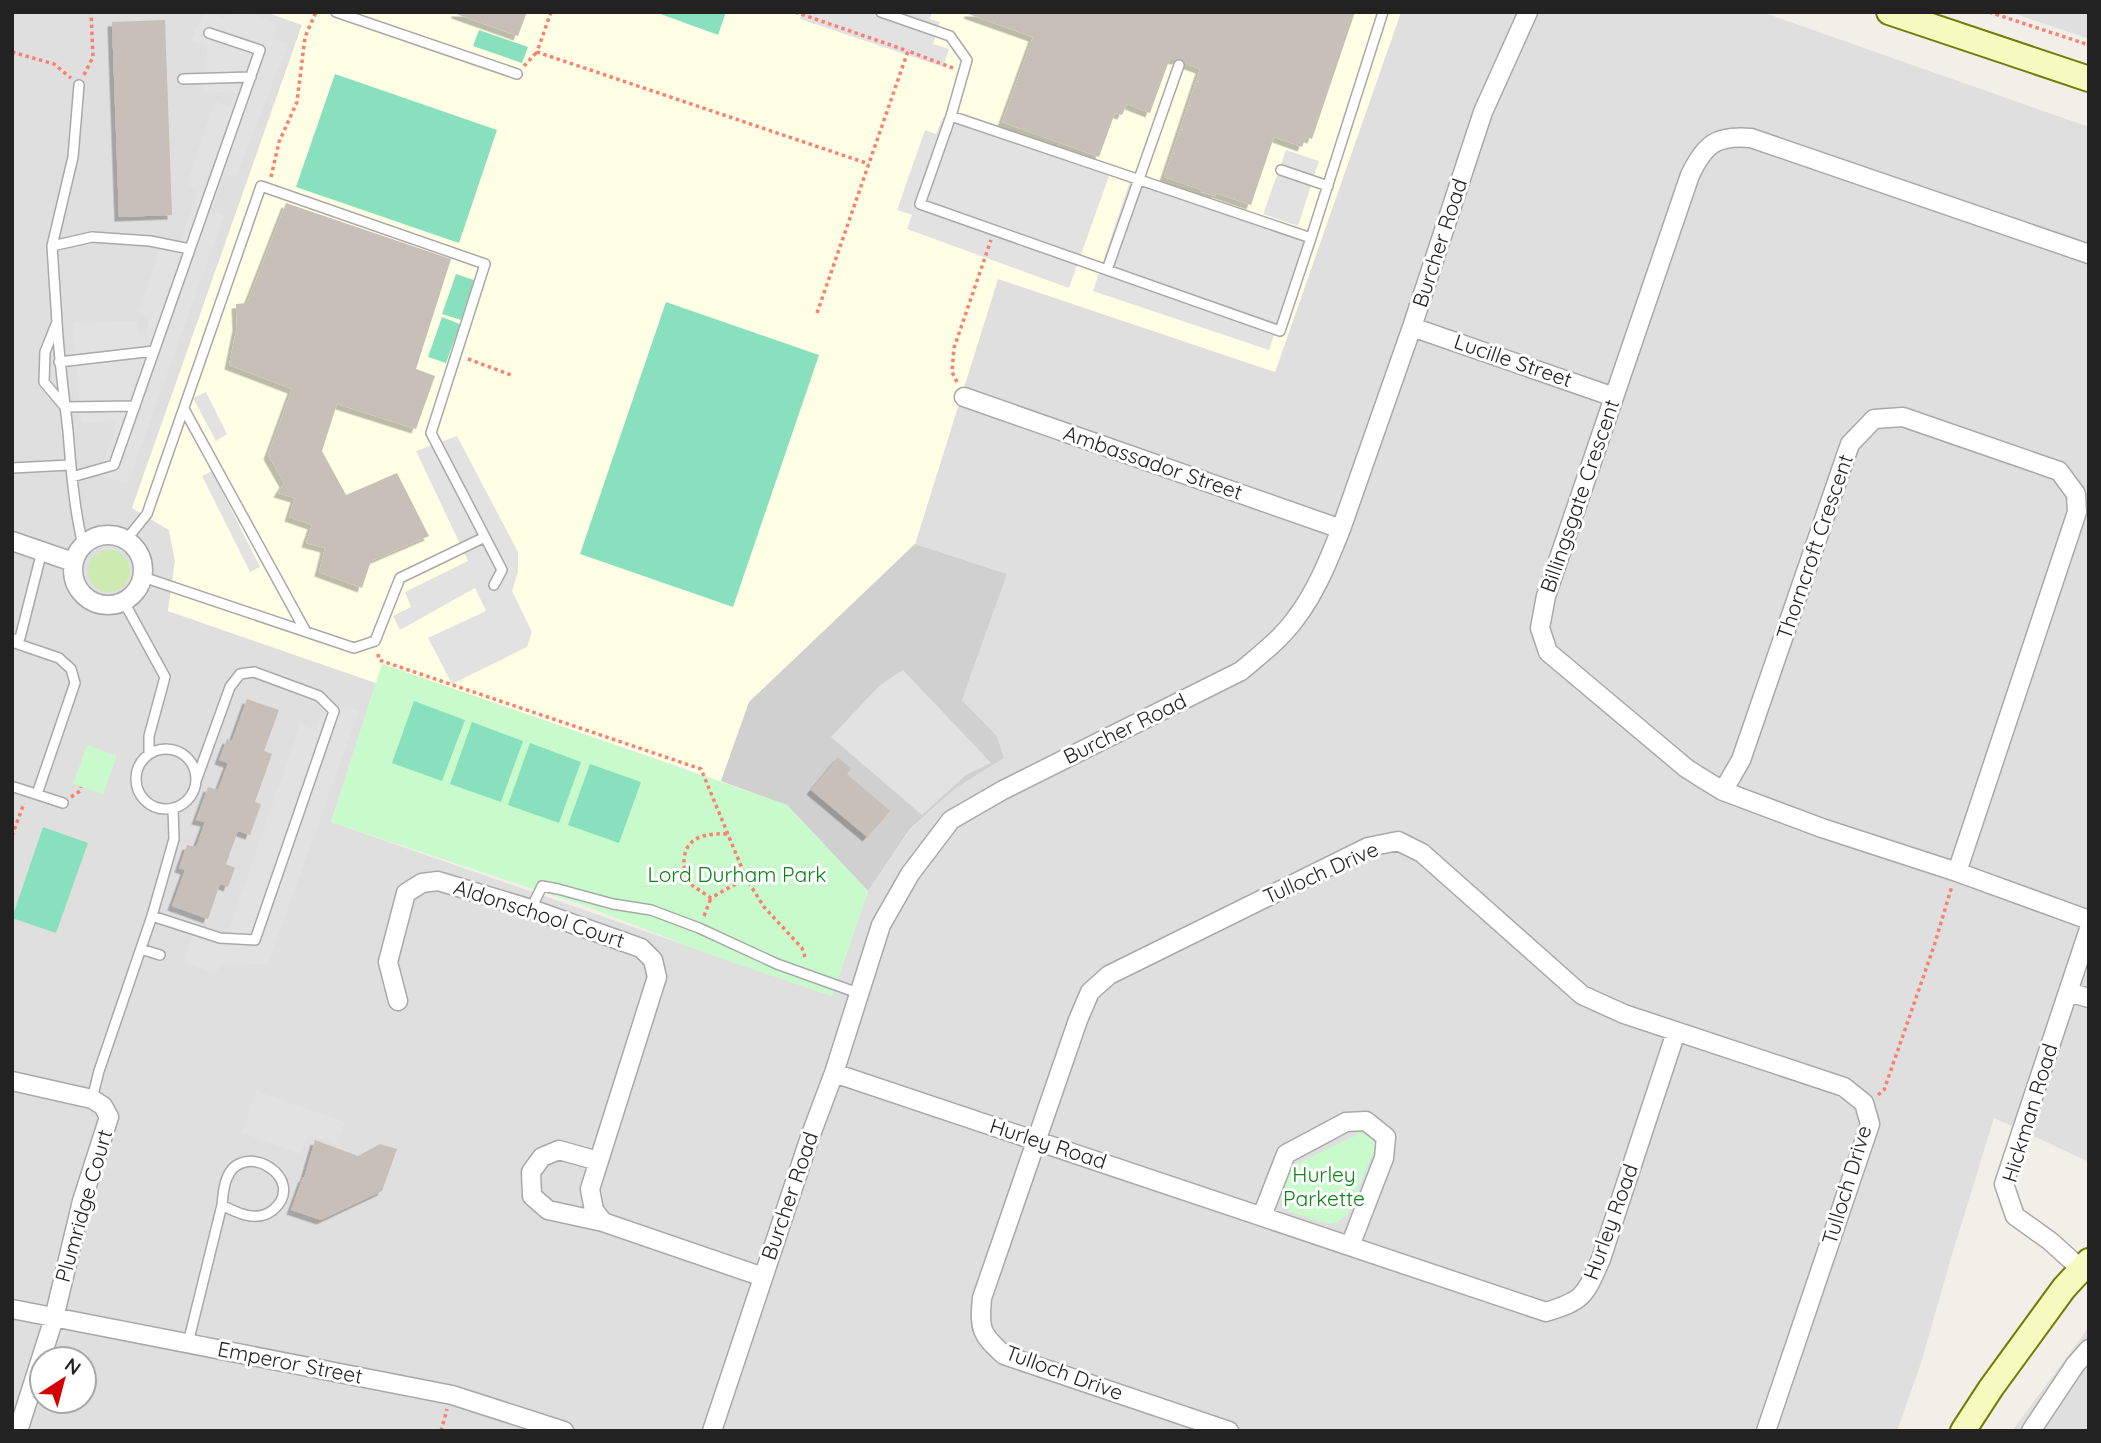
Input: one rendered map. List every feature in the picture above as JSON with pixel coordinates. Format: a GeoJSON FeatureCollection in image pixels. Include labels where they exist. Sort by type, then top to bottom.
{"type":"FeatureCollection","features":[{"type":"Feature","properties":{"kind":"main road"},"geometry":{"type":"LineString","coordinates":[[1889,12],[2089,79]]}},
{"type":"Feature","properties":{"kind":"main road"},"geometry":{"type":"LineString","coordinates":[[1964,1431],[1991,1388],[2064,1288],[2085,1265]]}},
{"type":"Feature","properties":{"kind":"street","name":"Burcher Road"},"geometry":{"type":"LineString","coordinates":[[712,1431],[834,1073],[881,925],[909,874],[951,820],[1003,790],[1241,671],[1271,646],[1297,618],[1328,562],[1341,529],[1483,112],[1528,12]]}},
{"type":"Feature","properties":{"kind":"street","name":"Billingsgate Crescent"},"geometry":{"type":"LineString","coordinates":[[2089,254],[1751,138],[1731,136],[1714,141],[1699,155],[1690,175],[1546,596],[1540,628],[1548,652],[1578,679],[1686,768],[1723,791],[2089,920]]}},
{"type":"Feature","properties":{"kind":"street","name":"Lucille Street"},"geometry":{"type":"LineString","coordinates":[[1412,327],[1614,397]]}},
{"type":"Feature","properties":{"kind":"street","name":"Ambassador Street"},"geometry":{"type":"LineString","coordinates":[[964,397],[1341,529]]}},
{"type":"Feature","properties":{"kind":"street","name":"Thorncroft Crescent"},"geometry":{"type":"LineString","coordinates":[[1723,791],[1741,760],[1850,444],[1874,419],[1903,417],[2059,471],[2076,495],[2077,512],[1956,873]]}},
{"type":"Feature","properties":{"kind":"street"},"geometry":{"type":"LineString","coordinates":[[104,535],[116,535],[126,540],[141,555],[144,566],[143,577],[134,595],[124,602],[107,606],[85,597],[73,577],[73,562],[83,545],[104,535]]}},
{"type":"Feature","properties":{"kind":"street"},"geometry":{"type":"LineString","coordinates":[[12,541],[73,562]]}},
{"type":"Feature","properties":{"kind":"street","name":"Tulloch Drive"},"geometry":{"type":"LineString","coordinates":[[1229,1431],[1004,1355],[984,1337],[980,1316],[982,1298],[1077,1020],[1090,992],[1109,975],[1368,847],[1398,841],[1422,853],[1582,995],[1676,1032],[1844,1087],[1864,1103],[1870,1124],[1766,1431]]}},
{"type":"Feature","properties":{"kind":"street","name":"Aldonschool Court"},"geometry":{"type":"LineString","coordinates":[[398,1001],[388,962],[406,893],[422,883],[438,880],[641,948],[653,960],[657,977],[590,1189],[594,1210],[603,1222]]}},
{"type":"Feature","properties":{"kind":"street","name":"Hickman Road"},"geometry":{"type":"LineString","coordinates":[[2085,1265],[2015,1216],[2004,1184],[2089,929]]}},
{"type":"Feature","properties":{"kind":"street"},"geometry":{"type":"LineString","coordinates":[[2068,992],[2089,998]]}},
{"type":"Feature","properties":{"kind":"street","name":"Hurley Road"},"geometry":{"type":"LineString","coordinates":[[834,1073],[1546,1312],[1568,1305],[1586,1292],[1601,1259],[1676,1032]]}},
{"type":"Feature","properties":{"kind":"street","name":"Plumridge Court"},"geometry":{"type":"LineString","coordinates":[[12,1081],[92,1099],[103,1107],[109,1117],[82,1201],[54,1318]]}},
{"type":"Feature","properties":{"kind":"street"},"geometry":{"type":"LineString","coordinates":[[1262,1216],[1286,1154],[1346,1122],[1366,1121],[1386,1137],[1384,1158],[1350,1246]]}},
{"type":"Feature","properties":{"kind":"street"},"geometry":{"type":"LineString","coordinates":[[598,1161],[559,1150],[542,1157],[531,1172],[532,1196],[548,1210],[603,1222],[763,1277]]}},
{"type":"Feature","properties":{"kind":"street","name":"Emperor Street"},"geometry":{"type":"LineString","coordinates":[[12,1309],[452,1395],[536,1426],[564,1431]]}},
{"type":"Feature","properties":{"kind":"street"},"geometry":{"type":"LineString","coordinates":[[18,1431],[54,1318]]}},
{"type":"Feature","properties":{"kind":"street"},"geometry":{"type":"LineString","coordinates":[[2031,1431],[2068,1375],[2089,1349]]}},
{"type":"Feature","properties":{"kind":"lane"},"geometry":{"type":"LineString","coordinates":[[336,12],[517,74]]}},
{"type":"Feature","properties":{"kind":"lane"},"geometry":{"type":"LineString","coordinates":[[881,12],[950,36],[967,60],[951,116],[920,204],[1280,331],[1383,12]]}},
{"type":"Feature","properties":{"kind":"lane"},"geometry":{"type":"LineString","coordinates":[[72,477],[114,465],[260,50],[209,33]]}},
{"type":"Feature","properties":{"kind":"lane"},"geometry":{"type":"LineString","coordinates":[[1107,270],[1179,65]]}},
{"type":"Feature","properties":{"kind":"lane"},"geometry":{"type":"LineString","coordinates":[[183,79],[251,77]]}},
{"type":"Feature","properties":{"kind":"lane"},"geometry":{"type":"LineString","coordinates":[[79,85],[73,157],[52,246],[59,362],[77,520],[83,545]]}},
{"type":"Feature","properties":{"kind":"lane"},"geometry":{"type":"LineString","coordinates":[[951,116],[1311,238]]}},
{"type":"Feature","properties":{"kind":"lane"},"geometry":{"type":"LineString","coordinates":[[1281,170],[1328,186]]}},
{"type":"Feature","properties":{"kind":"lane"},"geometry":{"type":"LineString","coordinates":[[126,540],[147,514],[261,187],[485,264],[430,433],[502,570],[494,585]]}},
{"type":"Feature","properties":{"kind":"lane"},"geometry":{"type":"LineString","coordinates":[[52,246],[92,237],[150,241],[190,249]]}},
{"type":"Feature","properties":{"kind":"lane"},"geometry":{"type":"LineString","coordinates":[[57,322],[45,352],[44,382],[65,407]]}},
{"type":"Feature","properties":{"kind":"lane"},"geometry":{"type":"LineString","coordinates":[[59,362],[154,351]]}},
{"type":"Feature","properties":{"kind":"lane"},"geometry":{"type":"LineString","coordinates":[[65,407],[135,406]]}},
{"type":"Feature","properties":{"kind":"lane"},"geometry":{"type":"LineString","coordinates":[[184,409],[306,632]]}},
{"type":"Feature","properties":{"kind":"lane"},"geometry":{"type":"LineString","coordinates":[[12,468],[70,466]]}},
{"type":"Feature","properties":{"kind":"lane"},"geometry":{"type":"LineString","coordinates":[[143,577],[354,648],[375,641],[400,578],[485,537]]}},
{"type":"Feature","properties":{"kind":"lane"},"geometry":{"type":"LineString","coordinates":[[12,641],[20,638],[42,551]]}},
{"type":"Feature","properties":{"kind":"lane"},"geometry":{"type":"LineString","coordinates":[[124,602],[165,677],[149,736],[149,754]]}},
{"type":"Feature","properties":{"kind":"lane"},"geometry":{"type":"LineString","coordinates":[[12,641],[59,658],[71,669],[75,683],[32,793]]}},
{"type":"Feature","properties":{"kind":"lane"},"geometry":{"type":"LineString","coordinates":[[152,916],[220,938],[255,940],[334,711],[319,696],[254,672],[240,674],[230,687],[196,781],[189,799],[173,808],[153,806],[139,792],[136,781],[137,771],[149,754],[168,749],[186,756],[192,763],[196,781]]}},
{"type":"Feature","properties":{"kind":"lane"},"geometry":{"type":"LineString","coordinates":[[14,787],[62,803]]}},
{"type":"Feature","properties":{"kind":"lane"},"geometry":{"type":"LineString","coordinates":[[92,1099],[152,916],[174,839],[173,808]]}},
{"type":"Feature","properties":{"kind":"lane"},"geometry":{"type":"LineString","coordinates":[[531,909],[542,886],[613,904],[651,910],[699,928],[777,964],[858,993]]}},
{"type":"Feature","properties":{"kind":"lane"},"geometry":{"type":"LineString","coordinates":[[141,949],[160,955]]}},
{"type":"Feature","properties":{"kind":"lane"},"geometry":{"type":"LineString","coordinates":[[188,1343],[228,1175],[239,1165],[254,1161],[269,1165],[280,1176],[284,1191],[279,1204],[269,1213],[254,1216],[240,1214],[222,1205]]}},
{"type":"Feature","properties":{"kind":"path"},"geometry":{"type":"LineString","coordinates":[[12,52],[54,64],[79,85],[93,57],[90,12]]}},
{"type":"Feature","properties":{"kind":"path"},"geometry":{"type":"LineString","coordinates":[[268,189],[279,142],[297,102],[305,37],[316,12]]}},
{"type":"Feature","properties":{"kind":"path"},"geometry":{"type":"LineString","coordinates":[[517,74],[537,52],[551,12]]}},
{"type":"Feature","properties":{"kind":"path"},"geometry":{"type":"LineString","coordinates":[[794,12],[953,67],[950,78]]}},
{"type":"Feature","properties":{"kind":"path"},"geometry":{"type":"LineString","coordinates":[[1989,12],[2089,45]]}},
{"type":"Feature","properties":{"kind":"path"},"geometry":{"type":"LineString","coordinates":[[817,313],[908,51]]}},
{"type":"Feature","properties":{"kind":"path"},"geometry":{"type":"LineString","coordinates":[[537,52],[869,164]]}},
{"type":"Feature","properties":{"kind":"path"},"geometry":{"type":"LineString","coordinates":[[964,397],[952,372],[954,348],[994,230]]}},
{"type":"Feature","properties":{"kind":"path"},"geometry":{"type":"LineString","coordinates":[[456,355],[514,376]]}},
{"type":"Feature","properties":{"kind":"path"},"geometry":{"type":"LineString","coordinates":[[375,641],[379,660],[701,769],[746,878],[764,907],[802,948],[807,963],[804,974]]}},
{"type":"Feature","properties":{"kind":"path"},"geometry":{"type":"LineString","coordinates":[[12,836],[32,793]]}},
{"type":"Feature","properties":{"kind":"path"},"geometry":{"type":"LineString","coordinates":[[711,898],[687,882],[682,866],[684,851],[697,838],[712,833],[727,834]]}},
{"type":"Feature","properties":{"kind":"path"},"geometry":{"type":"LineString","coordinates":[[1864,1103],[1884,1090],[1934,946],[1956,873]]}},
{"type":"Feature","properties":{"kind":"path"},"geometry":{"type":"LineString","coordinates":[[699,928],[711,898],[746,878]]}},
{"type":"Feature","properties":{"kind":"shaded area"},"geometry":{"type":"Polygon","coordinates":[[[12,12],[266,12],[302,25],[132,508],[169,530],[175,561],[168,611],[376,683],[331,822],[832,996],[868,891],[910,830],[956,788],[1004,758],[997,736],[962,700],[1007,574],[915,544],[998,278],[1275,372],[1401,12],[1762,12],[2089,127],[2089,1162],[1994,1118],[1921,1363],[1897,1431],[12,1431],[12,12]]]}},
{"type":"Feature","properties":{"kind":"shaded area"},"geometry":{"type":"Polygon","coordinates":[[[204,12],[224,19],[227,12],[247,12],[277,23],[273,38],[288,44],[236,177],[225,173],[212,211],[224,216],[128,483],[99,475],[117,421],[81,423],[73,323],[137,321],[138,335],[147,335],[149,317],[138,312],[163,240],[179,247],[198,189],[187,185],[215,101],[229,107],[237,93],[203,91],[207,46],[191,40],[204,12]]]}},
{"type":"Feature","properties":{"kind":"shaded area"},"geometry":{"type":"Polygon","coordinates":[[[266,12],[1401,12],[1275,372],[998,279],[915,544],[749,702],[721,781],[383,664],[376,683],[168,611],[175,561],[169,530],[132,508],[302,25],[266,12]]]}},
{"type":"Feature","properties":{"kind":"shaded area"},"geometry":{"type":"Polygon","coordinates":[[[802,12],[932,12],[930,19],[940,22],[933,44],[949,49],[943,67],[800,19],[802,12]]]}},
{"type":"Feature","properties":{"kind":"shaded area"},"geometry":{"type":"Polygon","coordinates":[[[2010,12],[2089,12],[2089,39],[2010,12]]]}},
{"type":"Feature","properties":{"kind":"shaded area"},"geometry":{"type":"Polygon","coordinates":[[[943,117],[1109,176],[1069,288],[907,229],[912,215],[897,210],[925,130],[936,134],[943,117]]]}},
{"type":"Feature","properties":{"kind":"shaded area"},"geometry":{"type":"Polygon","coordinates":[[[1286,150],[1319,161],[1298,226],[1263,214],[1286,150]]]}},
{"type":"Feature","properties":{"kind":"shaded area"},"geometry":{"type":"Polygon","coordinates":[[[1130,181],[1306,240],[1269,350],[1093,291],[1130,181]]]}},
{"type":"Feature","properties":{"kind":"shaded area"},"geometry":{"type":"Polygon","coordinates":[[[206,392],[227,434],[216,441],[193,398],[206,392]]]}},
{"type":"Feature","properties":{"kind":"shaded area"},"geometry":{"type":"Polygon","coordinates":[[[457,436],[518,552],[518,572],[512,591],[532,632],[527,647],[452,684],[428,638],[486,611],[475,588],[400,630],[393,616],[411,607],[405,592],[468,561],[416,451],[457,436]]]}},
{"type":"Feature","properties":{"kind":"shaded area"},"geometry":{"type":"Polygon","coordinates":[[[212,471],[260,567],[250,572],[202,476],[212,471]]]}},
{"type":"Feature","properties":{"kind":"shaded area"},"geometry":{"type":"Polygon","coordinates":[[[915,544],[1007,574],[962,700],[997,736],[1004,758],[956,788],[910,829],[868,891],[787,805],[721,781],[749,702],[915,544]]]}},
{"type":"Feature","properties":{"kind":"shaded area"},"geometry":{"type":"Polygon","coordinates":[[[903,670],[991,763],[966,775],[922,815],[831,737],[880,685],[903,670]]]}},
{"type":"Feature","properties":{"kind":"shaded area"},"geometry":{"type":"Polygon","coordinates":[[[325,702],[359,711],[268,964],[221,965],[215,973],[184,963],[193,933],[225,942],[300,724],[315,730],[325,702]]]}},
{"type":"Feature","properties":{"kind":"shaded area"},"geometry":{"type":"Polygon","coordinates":[[[256,1091],[345,1122],[337,1145],[308,1135],[301,1154],[242,1133],[256,1091]]]}},
{"type":"Feature","properties":{"kind":"shaded area"},"geometry":{"type":"Polygon","coordinates":[[[2089,1327],[2089,1431],[2012,1431],[2089,1327]]]}},
{"type":"Feature","properties":{"kind":"green space"},"geometry":{"type":"Polygon","coordinates":[[[655,12],[726,12],[718,35],[655,12]]]}},
{"type":"Feature","properties":{"kind":"green space"},"geometry":{"type":"Polygon","coordinates":[[[479,30],[528,47],[522,63],[473,46],[479,30]]]}},
{"type":"Feature","properties":{"kind":"green space"},"geometry":{"type":"Polygon","coordinates":[[[335,74],[497,130],[459,243],[296,187],[335,74]]]}},
{"type":"Feature","properties":{"kind":"green space"},"geometry":{"type":"Polygon","coordinates":[[[456,274],[474,280],[461,320],[442,314],[456,274]]]}},
{"type":"Feature","properties":{"kind":"green space"},"geometry":{"type":"Polygon","coordinates":[[[666,302],[819,355],[733,607],[580,554],[666,302]]]}},
{"type":"Feature","properties":{"kind":"green space"},"geometry":{"type":"Polygon","coordinates":[[[442,317],[460,324],[446,363],[428,357],[442,317]]]}},
{"type":"Feature","properties":{"kind":"green space"},"geometry":{"type":"Polygon","coordinates":[[[109,550],[124,556],[130,571],[124,586],[109,592],[94,586],[88,571],[94,556],[109,550]]]}},
{"type":"Feature","properties":{"kind":"green space","name":"Lord Durham Park"},"geometry":{"type":"Polygon","coordinates":[[[382,664],[787,805],[868,891],[832,996],[714,956],[591,908],[331,822],[382,664]]]}},
{"type":"Feature","properties":{"kind":"green space"},"geometry":{"type":"Polygon","coordinates":[[[414,701],[465,720],[442,781],[392,763],[414,701]]]}},
{"type":"Feature","properties":{"kind":"green space"},"geometry":{"type":"Polygon","coordinates":[[[472,722],[523,741],[501,802],[450,784],[472,722]]]}},
{"type":"Feature","properties":{"kind":"green space"},"geometry":{"type":"Polygon","coordinates":[[[530,743],[581,762],[559,823],[508,805],[530,743]]]}},
{"type":"Feature","properties":{"kind":"green space"},"geometry":{"type":"Polygon","coordinates":[[[87,745],[117,756],[103,794],[73,784],[87,745]]]}},
{"type":"Feature","properties":{"kind":"green space"},"geometry":{"type":"Polygon","coordinates":[[[590,764],[641,782],[619,843],[568,825],[590,764]]]}},
{"type":"Feature","properties":{"kind":"green space"},"geometry":{"type":"Polygon","coordinates":[[[43,827],[88,843],[56,933],[12,918],[43,827]]]}},
{"type":"Feature","properties":{"kind":"green space","name":"Hurley Parkette"},"geometry":{"type":"Polygon","coordinates":[[[1361,1133],[1372,1138],[1376,1146],[1347,1215],[1330,1224],[1290,1212],[1284,1204],[1282,1194],[1290,1171],[1298,1163],[1361,1133]]]}},
{"type":"Feature","properties":{"kind":"building"},"geometry":{"type":"Polygon","coordinates":[[[456,12],[527,12],[518,36],[456,12]]]}},
{"type":"Feature","properties":{"kind":"building"},"geometry":{"type":"Polygon","coordinates":[[[1355,12],[1312,139],[1306,137],[1302,147],[1274,137],[1251,205],[1216,193],[1215,196],[1201,192],[1202,190],[1164,177],[1200,69],[1186,64],[1182,59],[1170,58],[1150,113],[1127,104],[1122,115],[1115,113],[1099,157],[1002,122],[1033,37],[968,14],[1355,12]]]}},
{"type":"Feature","properties":{"kind":"building"},"geometry":{"type":"Polygon","coordinates":[[[165,20],[172,215],[119,217],[112,22],[165,20]]]}},
{"type":"Feature","properties":{"kind":"building"},"geometry":{"type":"Polygon","coordinates":[[[286,203],[451,259],[416,369],[435,376],[416,429],[337,404],[322,451],[346,495],[397,473],[429,536],[371,561],[362,588],[319,572],[325,548],[306,543],[312,525],[289,517],[295,498],[278,493],[284,483],[268,455],[292,389],[229,365],[237,326],[236,304],[247,303],[286,203]]]}},
{"type":"Feature","properties":{"kind":"building"},"geometry":{"type":"Polygon","coordinates":[[[247,699],[279,710],[264,751],[272,754],[255,802],[261,804],[250,835],[238,831],[226,864],[235,868],[228,887],[220,884],[208,919],[172,906],[185,870],[179,868],[187,845],[196,847],[205,822],[196,820],[208,787],[218,790],[228,763],[219,760],[227,739],[232,741],[247,699]]]}},
{"type":"Feature","properties":{"kind":"building"},"geometry":{"type":"Polygon","coordinates":[[[838,757],[851,769],[847,774],[890,811],[867,837],[811,790],[838,757]]]}},
{"type":"Feature","properties":{"kind":"building"},"geometry":{"type":"Polygon","coordinates":[[[315,1140],[358,1156],[380,1144],[397,1149],[382,1191],[321,1220],[291,1210],[315,1140]]]}}]}
